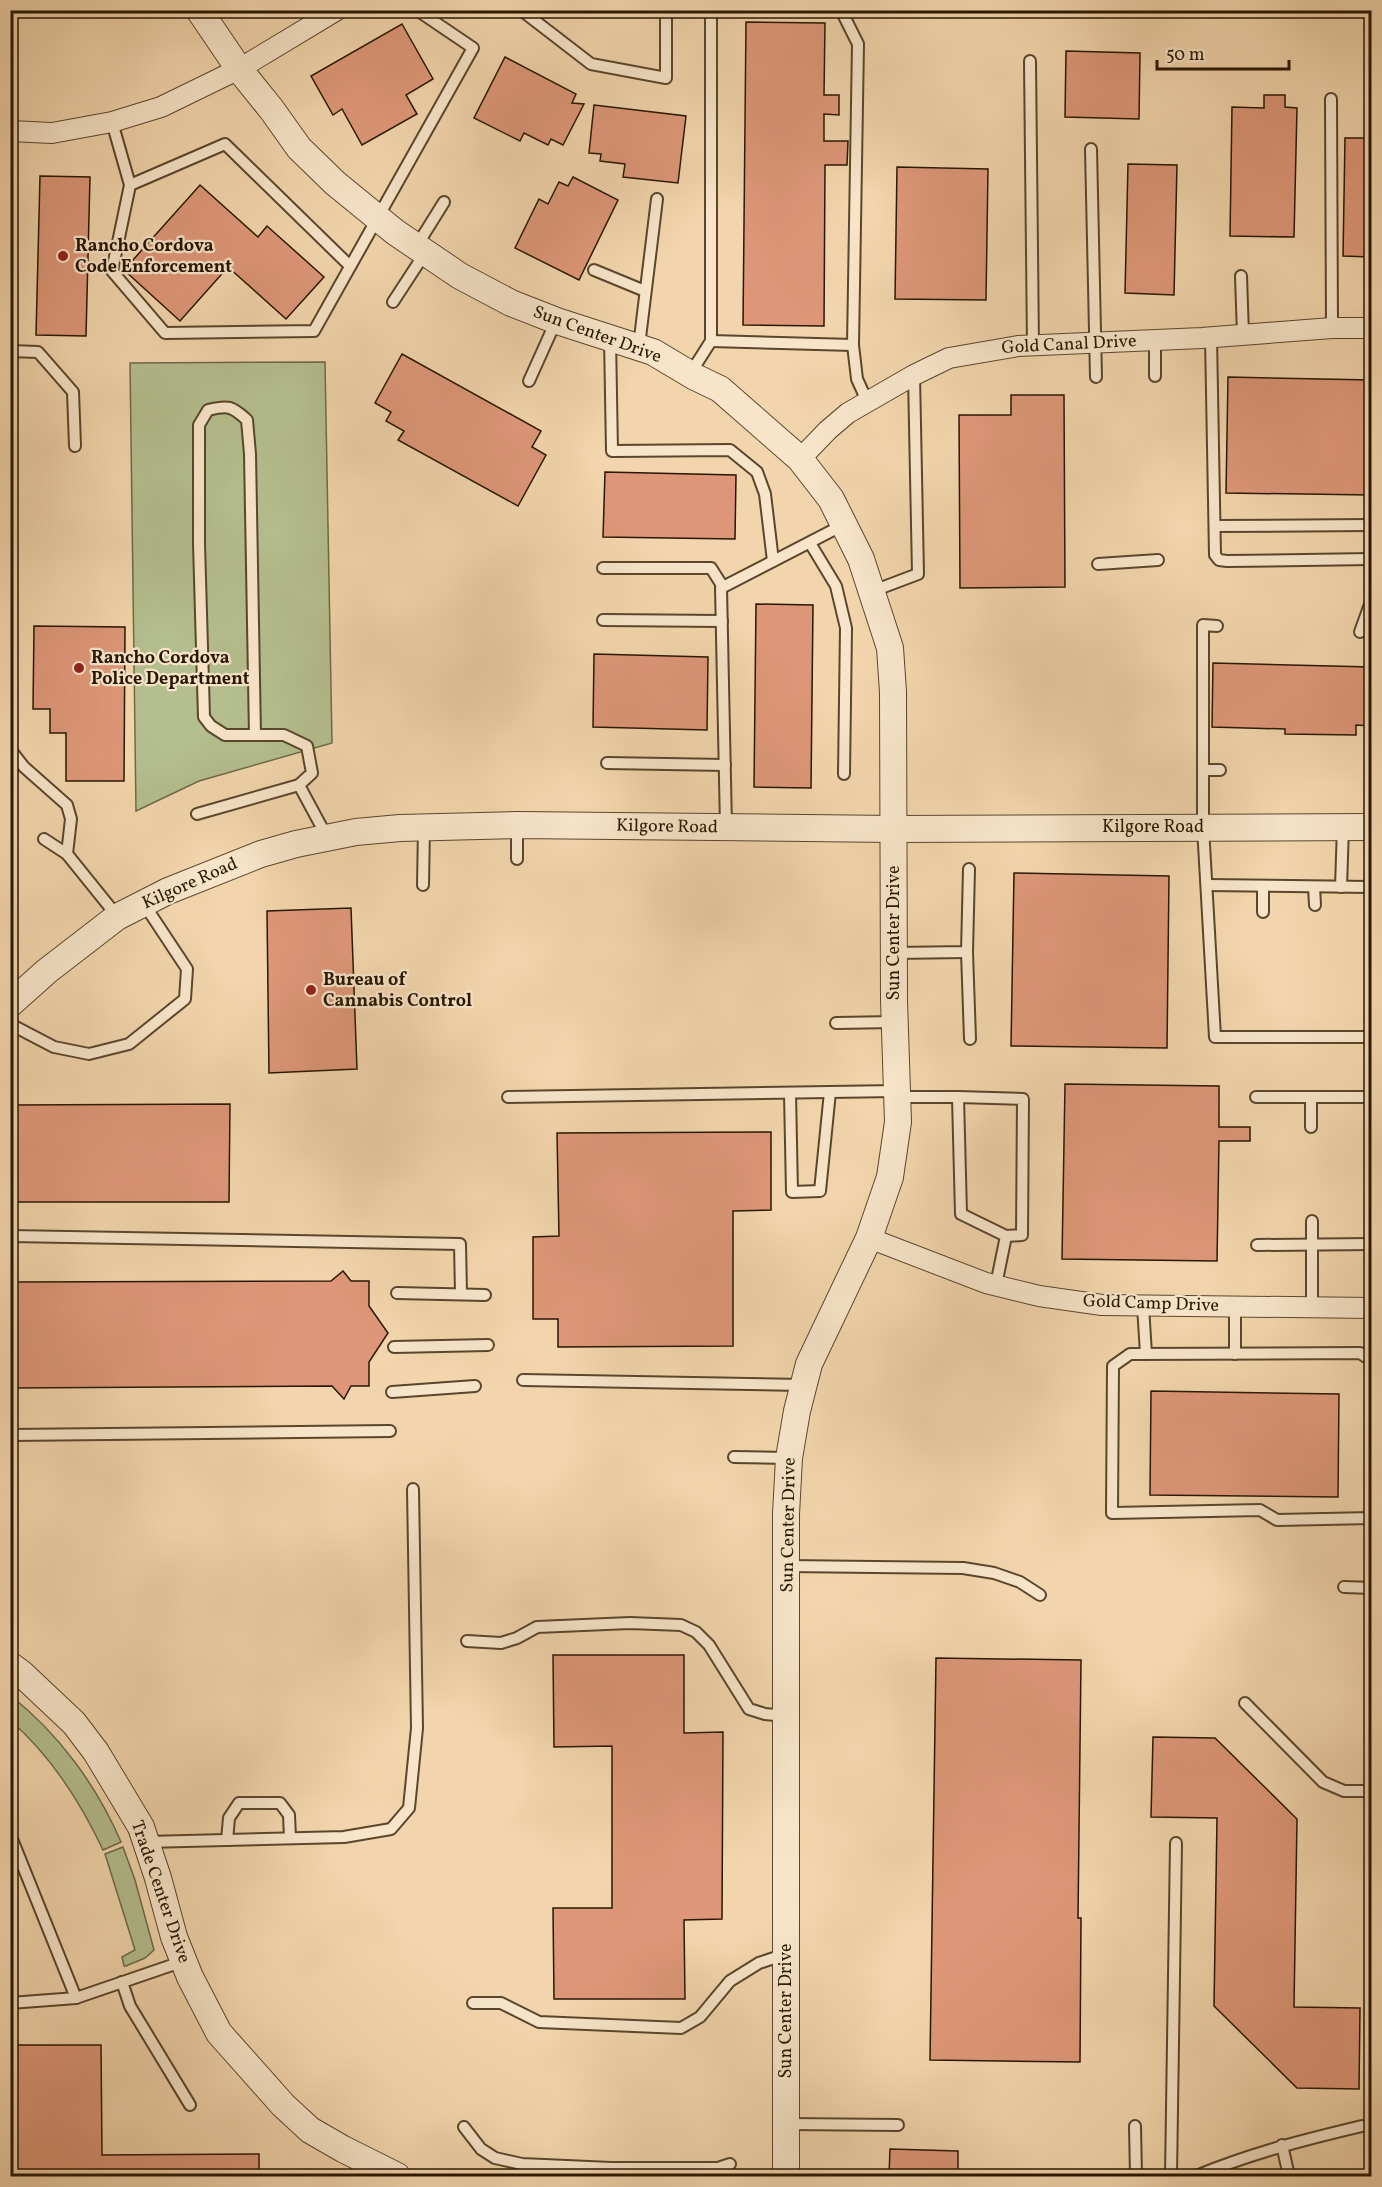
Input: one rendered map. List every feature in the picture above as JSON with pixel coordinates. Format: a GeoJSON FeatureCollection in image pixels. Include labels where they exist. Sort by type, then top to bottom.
{"type":"FeatureCollection","features":[{"type":"Feature","properties":{"kind":"street"},"geometry":{"type":"LineString","coordinates":[[10,131],[52,133],[112,122],[161,107],[239,69],[337,10]]}},
{"type":"Feature","properties":{"kind":"street","name":"Sun Center Drive"},"geometry":{"type":"LineString","coordinates":[[207,13],[239,69],[299,148],[335,183],[377,218],[460,276],[511,303],[557,321],[639,346],[720,389],[800,459],[831,499],[861,559],[890,648],[893,692],[894,953],[898,1122],[890,1177],[868,1238],[809,1364],[789,1458],[786,1514],[786,2176]]}},
{"type":"Feature","properties":{"kind":"street","name":"Gold Canal Drive"},"geometry":{"type":"LineString","coordinates":[[800,459],[828,430],[867,401],[949,358],[997,348],[1033,345],[1211,337],[1332,328],[1371,328]]}},
{"type":"Feature","properties":{"kind":"street","name":"Kilgore Road"},"geometry":{"type":"LineString","coordinates":[[10,1005],[47,971],[117,917],[210,873],[261,854],[356,832],[424,827],[517,825],[894,829],[1371,827]]}},
{"type":"Feature","properties":{"kind":"street","name":"Gold Camp Drive"},"geometry":{"type":"LineString","coordinates":[[868,1238],[960,1274],[996,1285],[1040,1296],[1102,1305],[1371,1308]]}},
{"type":"Feature","properties":{"kind":"street","name":"Trade Center Drive"},"geometry":{"type":"LineString","coordinates":[[10,1665],[74,1723],[96,1752],[141,1827],[174,1937],[219,2033],[283,2105],[310,2130],[343,2150],[397,2176]]}},
{"type":"Feature","properties":{"kind":"lane"},"geometry":{"type":"LineString","coordinates":[[112,122],[130,185],[112,271],[165,333],[314,331],[473,48],[417,10]]}},
{"type":"Feature","properties":{"kind":"lane"},"geometry":{"type":"LineString","coordinates":[[521,10],[591,64],[666,78],[666,10]]}},
{"type":"Feature","properties":{"kind":"lane"},"geometry":{"type":"LineString","coordinates":[[690,375],[711,341],[711,10]]}},
{"type":"Feature","properties":{"kind":"lane"},"geometry":{"type":"LineString","coordinates":[[841,10],[858,44],[853,345],[857,379],[867,401]]}},
{"type":"Feature","properties":{"kind":"lane"},"geometry":{"type":"LineString","coordinates":[[1030,61],[1033,345]]}},
{"type":"Feature","properties":{"kind":"lane"},"geometry":{"type":"LineString","coordinates":[[1331,99],[1332,328]]}},
{"type":"Feature","properties":{"kind":"lane"},"geometry":{"type":"LineString","coordinates":[[130,185],[225,144],[350,266]]}},
{"type":"Feature","properties":{"kind":"lane"},"geometry":{"type":"LineString","coordinates":[[1091,149],[1096,377]]}},
{"type":"Feature","properties":{"kind":"lane"},"geometry":{"type":"LineString","coordinates":[[639,346],[657,199]]}},
{"type":"Feature","properties":{"kind":"lane"},"geometry":{"type":"LineString","coordinates":[[393,302],[444,202]]}},
{"type":"Feature","properties":{"kind":"lane"},"geometry":{"type":"LineString","coordinates":[[594,270],[645,291]]}},
{"type":"Feature","properties":{"kind":"lane"},"geometry":{"type":"LineString","coordinates":[[1241,276],[1243,335]]}},
{"type":"Feature","properties":{"kind":"lane"},"geometry":{"type":"LineString","coordinates":[[529,381],[557,321]]}},
{"type":"Feature","properties":{"kind":"lane"},"geometry":{"type":"LineString","coordinates":[[610,336],[612,451],[730,450],[757,472],[765,495],[772,561]]}},
{"type":"Feature","properties":{"kind":"lane"},"geometry":{"type":"LineString","coordinates":[[1211,337],[1215,555],[1219,560],[1227,561],[1371,559]]}},
{"type":"Feature","properties":{"kind":"lane"},"geometry":{"type":"LineString","coordinates":[[1155,340],[1155,376]]}},
{"type":"Feature","properties":{"kind":"lane"},"geometry":{"type":"LineString","coordinates":[[711,341],[853,345]]}},
{"type":"Feature","properties":{"kind":"lane"},"geometry":{"type":"LineString","coordinates":[[10,351],[38,352],[73,392],[75,446]]}},
{"type":"Feature","properties":{"kind":"lane"},"geometry":{"type":"LineString","coordinates":[[873,591],[918,574],[914,375]]}},
{"type":"Feature","properties":{"kind":"lane"},"geometry":{"type":"LineString","coordinates":[[198,814],[299,785],[312,772],[307,746],[284,735],[255,735],[225,735],[211,726],[204,717],[199,544],[199,425],[208,410],[223,406],[235,408],[247,420],[250,466],[255,735]]}},
{"type":"Feature","properties":{"kind":"lane"},"geometry":{"type":"LineString","coordinates":[[723,587],[843,525]]}},
{"type":"Feature","properties":{"kind":"lane"},"geometry":{"type":"LineString","coordinates":[[1215,526],[1371,525]]}},
{"type":"Feature","properties":{"kind":"lane"},"geometry":{"type":"LineString","coordinates":[[810,543],[836,586],[846,628],[844,774]]}},
{"type":"Feature","properties":{"kind":"lane"},"geometry":{"type":"LineString","coordinates":[[1098,564],[1158,560]]}},
{"type":"Feature","properties":{"kind":"lane"},"geometry":{"type":"LineString","coordinates":[[603,568],[711,568],[723,587],[726,827]]}},
{"type":"Feature","properties":{"kind":"lane"},"geometry":{"type":"LineString","coordinates":[[1360,632],[1369,607],[1371,607]]}},
{"type":"Feature","properties":{"kind":"lane"},"geometry":{"type":"LineString","coordinates":[[603,620],[722,621]]}},
{"type":"Feature","properties":{"kind":"lane"},"geometry":{"type":"LineString","coordinates":[[1217,626],[1203,625],[1203,827],[1215,1037],[1264,1031],[1318,1032],[1371,1037]]}},
{"type":"Feature","properties":{"kind":"lane"},"geometry":{"type":"LineString","coordinates":[[10,749],[24,767],[67,805],[71,819],[67,854]]}},
{"type":"Feature","properties":{"kind":"lane"},"geometry":{"type":"LineString","coordinates":[[607,763],[725,765]]}},
{"type":"Feature","properties":{"kind":"lane"},"geometry":{"type":"LineString","coordinates":[[1203,770],[1220,770]]}},
{"type":"Feature","properties":{"kind":"lane"},"geometry":{"type":"LineString","coordinates":[[299,785],[327,838]]}},
{"type":"Feature","properties":{"kind":"lane"},"geometry":{"type":"LineString","coordinates":[[517,825],[517,859]]}},
{"type":"Feature","properties":{"kind":"lane"},"geometry":{"type":"LineString","coordinates":[[423,885],[424,827]]}},
{"type":"Feature","properties":{"kind":"lane"},"geometry":{"type":"LineString","coordinates":[[1341,887],[1343,827]]}},
{"type":"Feature","properties":{"kind":"lane"},"geometry":{"type":"LineString","coordinates":[[44,839],[67,854],[117,917]]}},
{"type":"Feature","properties":{"kind":"lane"},"geometry":{"type":"LineString","coordinates":[[969,869],[967,952],[970,1039]]}},
{"type":"Feature","properties":{"kind":"lane"},"geometry":{"type":"LineString","coordinates":[[1207,885],[1370,888]]}},
{"type":"Feature","properties":{"kind":"lane"},"geometry":{"type":"LineString","coordinates":[[1263,886],[1263,912]]}},
{"type":"Feature","properties":{"kind":"lane"},"geometry":{"type":"LineString","coordinates":[[1314,887],[1315,905]]}},
{"type":"Feature","properties":{"kind":"lane"},"geometry":{"type":"LineString","coordinates":[[10,1024],[54,1047],[89,1054],[129,1044],[185,999],[187,969],[144,904]]}},
{"type":"Feature","properties":{"kind":"lane"},"geometry":{"type":"LineString","coordinates":[[894,953],[967,952]]}},
{"type":"Feature","properties":{"kind":"lane"},"geometry":{"type":"LineString","coordinates":[[836,1023],[895,1022]]}},
{"type":"Feature","properties":{"kind":"lane"},"geometry":{"type":"LineString","coordinates":[[790,1093],[792,1192],[820,1191],[830,1092]]}},
{"type":"Feature","properties":{"kind":"lane"},"geometry":{"type":"LineString","coordinates":[[508,1097],[830,1092],[1023,1099],[1022,1235],[1006,1236],[961,1214],[958,1097]]}},
{"type":"Feature","properties":{"kind":"lane"},"geometry":{"type":"LineString","coordinates":[[1256,1097],[1371,1097]]}},
{"type":"Feature","properties":{"kind":"lane"},"geometry":{"type":"LineString","coordinates":[[1311,1097],[1311,1127]]}},
{"type":"Feature","properties":{"kind":"lane"},"geometry":{"type":"LineString","coordinates":[[1312,1221],[1312,1307]]}},
{"type":"Feature","properties":{"kind":"lane"},"geometry":{"type":"LineString","coordinates":[[10,1236],[460,1244],[461,1294]]}},
{"type":"Feature","properties":{"kind":"lane"},"geometry":{"type":"LineString","coordinates":[[996,1285],[1006,1236]]}},
{"type":"Feature","properties":{"kind":"lane"},"geometry":{"type":"LineString","coordinates":[[1257,1245],[1371,1244]]}},
{"type":"Feature","properties":{"kind":"lane"},"geometry":{"type":"LineString","coordinates":[[397,1293],[485,1295]]}},
{"type":"Feature","properties":{"kind":"lane"},"geometry":{"type":"LineString","coordinates":[[1143,1306],[1146,1354]]}},
{"type":"Feature","properties":{"kind":"lane"},"geometry":{"type":"LineString","coordinates":[[1235,1306],[1235,1354]]}},
{"type":"Feature","properties":{"kind":"lane"},"geometry":{"type":"LineString","coordinates":[[394,1347],[488,1345]]}},
{"type":"Feature","properties":{"kind":"lane"},"geometry":{"type":"LineString","coordinates":[[1371,1361],[1360,1353],[1130,1354],[1113,1366],[1112,1513],[1260,1510],[1276,1520],[1371,1518]]}},
{"type":"Feature","properties":{"kind":"lane"},"geometry":{"type":"LineString","coordinates":[[523,1380],[803,1385]]}},
{"type":"Feature","properties":{"kind":"lane"},"geometry":{"type":"LineString","coordinates":[[392,1392],[475,1386]]}},
{"type":"Feature","properties":{"kind":"lane"},"geometry":{"type":"LineString","coordinates":[[10,1435],[390,1431]]}},
{"type":"Feature","properties":{"kind":"lane"},"geometry":{"type":"LineString","coordinates":[[734,1457],[789,1458]]}},
{"type":"Feature","properties":{"kind":"lane"},"geometry":{"type":"LineString","coordinates":[[146,1842],[344,1837],[391,1829],[409,1808],[417,1728],[413,1489]]}},
{"type":"Feature","properties":{"kind":"lane"},"geometry":{"type":"LineString","coordinates":[[787,1566],[963,1568],[994,1573],[1020,1582],[1040,1595]]}},
{"type":"Feature","properties":{"kind":"lane"},"geometry":{"type":"LineString","coordinates":[[1344,1587],[1371,1588]]}},
{"type":"Feature","properties":{"kind":"lane"},"geometry":{"type":"LineString","coordinates":[[467,1641],[501,1643],[517,1638],[537,1626],[630,1623],[681,1625],[696,1632],[709,1645],[748,1709],[765,1714],[787,1716]]}},
{"type":"Feature","properties":{"kind":"lane"},"geometry":{"type":"LineString","coordinates":[[1245,1703],[1323,1782],[1344,1791],[1371,1791]]}},
{"type":"Feature","properties":{"kind":"lane"},"geometry":{"type":"LineString","coordinates":[[227,1840],[229,1818],[239,1803],[280,1803],[290,1815],[290,1838]]}},
{"type":"Feature","properties":{"kind":"lane"},"geometry":{"type":"LineString","coordinates":[[10,1834],[76,1998]]}},
{"type":"Feature","properties":{"kind":"lane"},"geometry":{"type":"LineString","coordinates":[[1171,2176],[1176,1843]]}},
{"type":"Feature","properties":{"kind":"lane"},"geometry":{"type":"LineString","coordinates":[[473,2003],[501,2003],[539,2022],[681,2028],[700,2017],[730,1981],[759,1963],[786,1954]]}},
{"type":"Feature","properties":{"kind":"lane"},"geometry":{"type":"LineString","coordinates":[[10,2003],[76,1998],[184,1961]]}},
{"type":"Feature","properties":{"kind":"lane"},"geometry":{"type":"LineString","coordinates":[[122,1982],[130,2006],[190,2104]]}},
{"type":"Feature","properties":{"kind":"lane"},"geometry":{"type":"LineString","coordinates":[[786,2124],[898,2125]]}},
{"type":"Feature","properties":{"kind":"lane"},"geometry":{"type":"LineString","coordinates":[[1136,2126],[1136,2176]]}},
{"type":"Feature","properties":{"kind":"lane"},"geometry":{"type":"LineString","coordinates":[[1196,2176],[1282,2145],[1362,2126]]}},
{"type":"Feature","properties":{"kind":"lane"},"geometry":{"type":"LineString","coordinates":[[464,2127],[481,2149],[488,2154],[495,2158],[522,2164],[620,2168],[718,2168],[730,2164]]}},
{"type":"Feature","properties":{"kind":"lane"},"geometry":{"type":"LineString","coordinates":[[1282,2145],[1289,2176]]}},
{"type":"Feature","properties":{"kind":"lane"},"geometry":{"type":"LineString","coordinates":[[522,2164],[522,2176]]}},
{"type":"Feature","properties":{"kind":"green space"},"geometry":{"type":"Polygon","coordinates":[[[325,362],[332,743],[199,781],[136,811],[130,363],[325,362]]]}},
{"type":"Feature","properties":{"kind":"green space"},"geometry":{"type":"Polygon","coordinates":[[[11,1696],[45,1727],[75,1762],[100,1801],[121,1842],[103,1850],[85,1814],[64,1781],[39,1749],[11,1721],[11,1696]]]}},
{"type":"Feature","properties":{"kind":"green space"},"geometry":{"type":"Polygon","coordinates":[[[123,1847],[135,1880],[154,1950],[145,1958],[126,1966],[124,1966],[122,1957],[135,1950],[105,1854],[123,1847]]]}},
{"type":"Feature","properties":{"kind":"building"},"geometry":{"type":"Polygon","coordinates":[[[746,22],[825,23],[824,95],[839,95],[839,115],[824,114],[824,141],[848,141],[847,165],[825,165],[824,326],[743,325],[746,22]]]}},
{"type":"Feature","properties":{"kind":"building"},"geometry":{"type":"Polygon","coordinates":[[[402,24],[433,79],[406,95],[417,114],[362,145],[342,109],[333,115],[311,76],[402,24]]]}},
{"type":"Feature","properties":{"kind":"building"},"geometry":{"type":"Polygon","coordinates":[[[1066,51],[1140,53],[1139,119],[1065,117],[1066,51]]]}},
{"type":"Feature","properties":{"kind":"building"},"geometry":{"type":"Polygon","coordinates":[[[505,57],[576,94],[572,103],[584,104],[563,145],[551,139],[548,145],[524,133],[520,141],[474,118],[505,57]]]}},
{"type":"Feature","properties":{"kind":"building"},"geometry":{"type":"Polygon","coordinates":[[[1264,95],[1285,95],[1285,107],[1297,108],[1294,237],[1230,236],[1232,107],[1264,108],[1264,95]]]}},
{"type":"Feature","properties":{"kind":"building"},"geometry":{"type":"Polygon","coordinates":[[[594,105],[686,116],[678,183],[623,177],[625,164],[600,161],[601,154],[589,153],[594,105]]]}},
{"type":"Feature","properties":{"kind":"building"},"geometry":{"type":"Polygon","coordinates":[[[1345,138],[1371,138],[1371,257],[1343,256],[1345,138]]]}},
{"type":"Feature","properties":{"kind":"building"},"geometry":{"type":"Polygon","coordinates":[[[1128,164],[1177,165],[1174,295],[1125,293],[1128,164]]]}},
{"type":"Feature","properties":{"kind":"building"},"geometry":{"type":"Polygon","coordinates":[[[897,167],[988,169],[986,300],[895,299],[897,167]]]}},
{"type":"Feature","properties":{"kind":"building","name":"Rancho Cordova Code Enforcement"},"geometry":{"type":"Polygon","coordinates":[[[40,176],[90,177],[86,336],[36,335],[40,176]]]}},
{"type":"Feature","properties":{"kind":"building"},"geometry":{"type":"Polygon","coordinates":[[[573,177],[618,200],[579,280],[515,248],[539,199],[548,204],[559,182],[568,186],[573,177]]]}},
{"type":"Feature","properties":{"kind":"building"},"geometry":{"type":"Polygon","coordinates":[[[200,185],[258,237],[267,226],[324,277],[286,319],[228,267],[180,321],[124,270],[200,185]]]}},
{"type":"Feature","properties":{"kind":"building"},"geometry":{"type":"Polygon","coordinates":[[[402,354],[541,431],[532,447],[546,455],[518,506],[398,440],[404,431],[386,421],[391,412],[375,403],[402,354]]]}},
{"type":"Feature","properties":{"kind":"building"},"geometry":{"type":"Polygon","coordinates":[[[1228,377],[1371,380],[1371,495],[1226,493],[1228,377]]]}},
{"type":"Feature","properties":{"kind":"building"},"geometry":{"type":"Polygon","coordinates":[[[1011,395],[1064,395],[1065,587],[960,588],[959,415],[1011,415],[1011,395]]]}},
{"type":"Feature","properties":{"kind":"building"},"geometry":{"type":"Polygon","coordinates":[[[605,472],[736,475],[735,539],[603,537],[605,472]]]}},
{"type":"Feature","properties":{"kind":"building"},"geometry":{"type":"Polygon","coordinates":[[[756,604],[813,605],[811,788],[754,787],[756,604]]]}},
{"type":"Feature","properties":{"kind":"building","name":"Rancho Cordova Police Department"},"geometry":{"type":"Polygon","coordinates":[[[34,626],[125,627],[124,781],[66,781],[66,733],[50,733],[50,709],[33,709],[34,626]]]}},
{"type":"Feature","properties":{"kind":"building"},"geometry":{"type":"Polygon","coordinates":[[[594,654],[708,657],[707,730],[593,727],[594,654]]]}},
{"type":"Feature","properties":{"kind":"building"},"geometry":{"type":"Polygon","coordinates":[[[1213,663],[1371,667],[1371,726],[1356,725],[1356,735],[1285,734],[1285,729],[1212,727],[1213,663]]]}},
{"type":"Feature","properties":{"kind":"building"},"geometry":{"type":"Polygon","coordinates":[[[1014,873],[1169,876],[1167,1048],[1011,1046],[1014,873]]]}},
{"type":"Feature","properties":{"kind":"building","name":"Bureau of Cannabis Control"},"geometry":{"type":"Polygon","coordinates":[[[351,908],[357,1069],[269,1073],[267,911],[351,908]]]}},
{"type":"Feature","properties":{"kind":"building"},"geometry":{"type":"Polygon","coordinates":[[[1065,1084],[1219,1086],[1219,1127],[1250,1127],[1250,1141],[1219,1141],[1217,1261],[1062,1259],[1065,1084]]]}},
{"type":"Feature","properties":{"kind":"building"},"geometry":{"type":"Polygon","coordinates":[[[230,1104],[229,1202],[10,1202],[10,1105],[230,1104]]]}},
{"type":"Feature","properties":{"kind":"building"},"geometry":{"type":"Polygon","coordinates":[[[771,1132],[771,1210],[733,1211],[733,1346],[558,1347],[558,1319],[533,1319],[533,1237],[559,1236],[557,1133],[771,1132]]]}},
{"type":"Feature","properties":{"kind":"building"},"geometry":{"type":"Polygon","coordinates":[[[343,1271],[351,1281],[369,1281],[369,1306],[388,1333],[369,1362],[369,1386],[351,1386],[344,1399],[332,1386],[10,1388],[10,1282],[331,1281],[343,1271]]]}},
{"type":"Feature","properties":{"kind":"building"},"geometry":{"type":"Polygon","coordinates":[[[1151,1391],[1339,1394],[1338,1497],[1150,1495],[1151,1391]]]}},
{"type":"Feature","properties":{"kind":"building"},"geometry":{"type":"Polygon","coordinates":[[[553,1655],[684,1655],[684,1733],[723,1732],[722,1919],[684,1920],[685,1999],[554,1999],[553,1908],[612,1908],[612,1746],[554,1747],[553,1655]]]}},
{"type":"Feature","properties":{"kind":"building"},"geometry":{"type":"Polygon","coordinates":[[[936,1658],[1081,1660],[1078,1918],[1081,1918],[1080,2062],[930,2060],[936,1658]]]}},
{"type":"Feature","properties":{"kind":"building"},"geometry":{"type":"Polygon","coordinates":[[[1153,1737],[1215,1738],[1297,1819],[1294,2007],[1360,2008],[1359,2089],[1297,2088],[1214,2006],[1217,1818],[1151,1817],[1153,1737]]]}},
{"type":"Feature","properties":{"kind":"building"},"geometry":{"type":"Polygon","coordinates":[[[10,2045],[101,2045],[102,2155],[259,2154],[259,2176],[10,2176],[10,2045]]]}},
{"type":"Feature","properties":{"kind":"building"},"geometry":{"type":"Polygon","coordinates":[[[890,2149],[958,2151],[958,2176],[889,2176],[890,2149]]]}},
{"type":"Feature","properties":{"kind":"place","name":"Rancho Cordova Code Enforcement"},"geometry":{"type":"Point","coordinates":[63,256]}},
{"type":"Feature","properties":{"kind":"place","name":"Rancho Cordova Police Department"},"geometry":{"type":"Point","coordinates":[79,668]}},
{"type":"Feature","properties":{"kind":"place","name":"Bureau of Cannabis Control"},"geometry":{"type":"Point","coordinates":[311,990]}}]}
